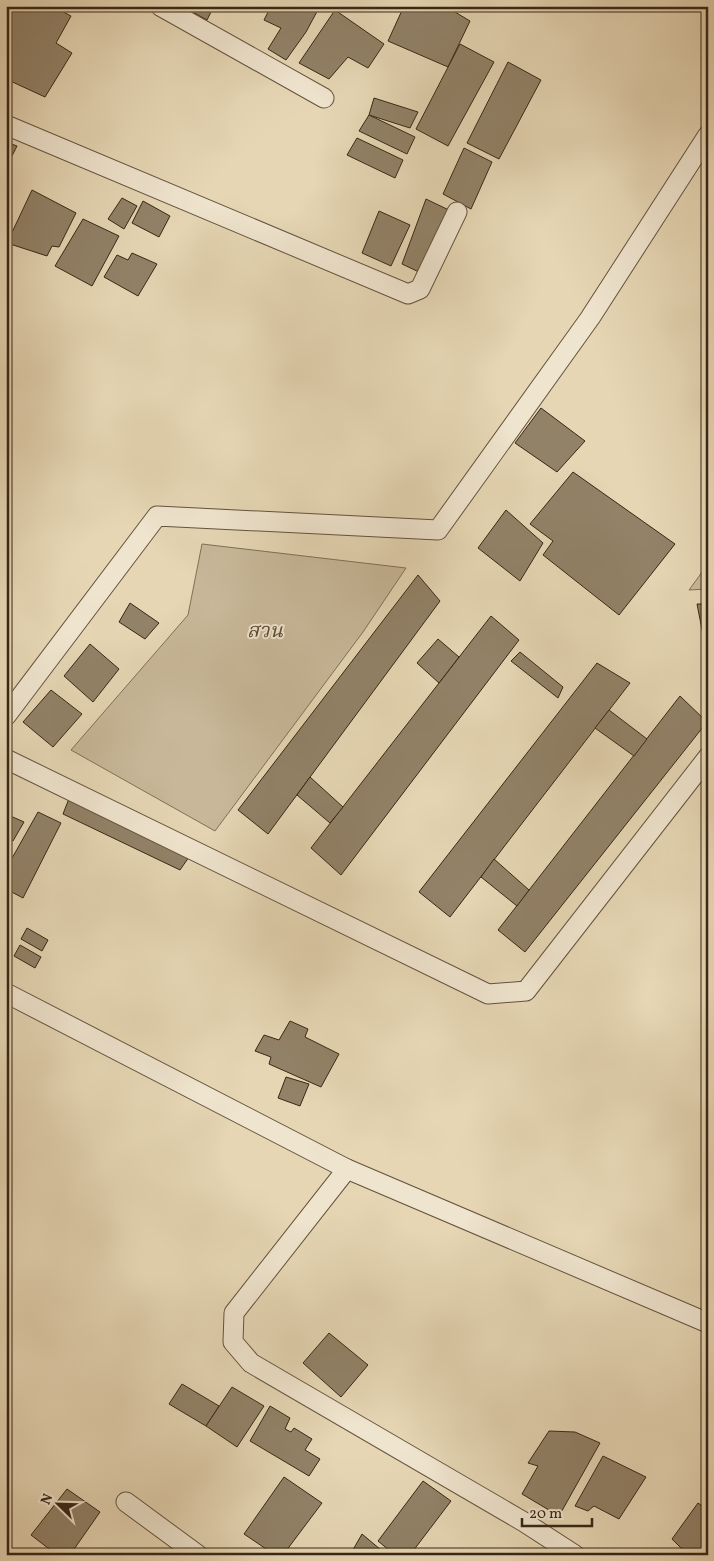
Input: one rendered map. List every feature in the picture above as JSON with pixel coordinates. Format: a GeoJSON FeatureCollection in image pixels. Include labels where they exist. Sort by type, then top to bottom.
{"type":"FeatureCollection","features":[{"type":"Feature","properties":{"kind":"street"},"geometry":{"type":"LineString","coordinates":[[160,6],[324,98]]}},
{"type":"Feature","properties":{"kind":"street"},"geometry":{"type":"LineString","coordinates":[[6,125],[408,294],[420,289],[457,212]]}},
{"type":"Feature","properties":{"kind":"street"},"geometry":{"type":"LineString","coordinates":[[6,716],[157,516],[438,530],[590,318],[708,135]]}},
{"type":"Feature","properties":{"kind":"street"},"geometry":{"type":"LineString","coordinates":[[6,759],[488,994],[526,991],[708,757]]}},
{"type":"Feature","properties":{"kind":"street"},"geometry":{"type":"LineString","coordinates":[[6,993],[347,1169],[708,1323]]}},
{"type":"Feature","properties":{"kind":"street"},"geometry":{"type":"LineString","coordinates":[[347,1169],[234,1313],[234,1342],[251,1363],[524,1522],[575,1555]]}},
{"type":"Feature","properties":{"kind":"street"},"geometry":{"type":"LineString","coordinates":[[126,1502],[198,1555]]}},
{"type":"Feature","properties":{"kind":"green space","name":"สวน"},"geometry":{"type":"Polygon","coordinates":[[[202,544],[406,568],[363,632],[215,831],[71,750],[188,615],[202,544]]]}},
{"type":"Feature","properties":{"kind":"green space"},"geometry":{"type":"Polygon","coordinates":[[[708,564],[708,589],[689,590],[708,564]]]}},
{"type":"Feature","properties":{"kind":"building"},"geometry":{"type":"Polygon","coordinates":[[[13,6],[52,6],[71,16],[56,43],[72,53],[45,97],[6,79],[6,19],[13,6]]]}},
{"type":"Feature","properties":{"kind":"building"},"geometry":{"type":"Polygon","coordinates":[[[182,6],[214,6],[207,20],[182,6]]]}},
{"type":"Feature","properties":{"kind":"building"},"geometry":{"type":"Polygon","coordinates":[[[271,6],[320,6],[306,32],[286,60],[268,49],[281,28],[264,20],[271,6]]]}},
{"type":"Feature","properties":{"kind":"building"},"geometry":{"type":"Polygon","coordinates":[[[404,6],[445,6],[470,21],[448,67],[388,41],[404,6]]]}},
{"type":"Feature","properties":{"kind":"building"},"geometry":{"type":"Polygon","coordinates":[[[335,10],[384,44],[368,68],[348,57],[329,79],[299,63],[335,10]]]}},
{"type":"Feature","properties":{"kind":"building"},"geometry":{"type":"Polygon","coordinates":[[[460,44],[494,62],[448,146],[416,129],[460,44]]]}},
{"type":"Feature","properties":{"kind":"building"},"geometry":{"type":"Polygon","coordinates":[[[508,62],[541,80],[499,159],[467,143],[508,62]]]}},
{"type":"Feature","properties":{"kind":"building"},"geometry":{"type":"Polygon","coordinates":[[[374,98],[418,112],[410,128],[369,115],[374,98]]]}},
{"type":"Feature","properties":{"kind":"building"},"geometry":{"type":"Polygon","coordinates":[[[369,115],[415,137],[407,154],[359,131],[369,115]]]}},
{"type":"Feature","properties":{"kind":"building"},"geometry":{"type":"Polygon","coordinates":[[[357,138],[403,160],[395,178],[347,155],[357,138]]]}},
{"type":"Feature","properties":{"kind":"building"},"geometry":{"type":"Polygon","coordinates":[[[6,142],[17,146],[6,168],[6,142]]]}},
{"type":"Feature","properties":{"kind":"building"},"geometry":{"type":"Polygon","coordinates":[[[464,148],[492,162],[471,209],[443,194],[464,148]]]}},
{"type":"Feature","properties":{"kind":"building"},"geometry":{"type":"Polygon","coordinates":[[[32,190],[76,213],[59,247],[52,246],[47,256],[7,243],[32,190]]]}},
{"type":"Feature","properties":{"kind":"building"},"geometry":{"type":"Polygon","coordinates":[[[122,198],[137,206],[124,229],[108,219],[122,198]]]}},
{"type":"Feature","properties":{"kind":"building"},"geometry":{"type":"Polygon","coordinates":[[[426,199],[453,212],[421,273],[402,264],[426,199]]]}},
{"type":"Feature","properties":{"kind":"building"},"geometry":{"type":"Polygon","coordinates":[[[143,201],[170,216],[159,237],[132,223],[143,201]]]}},
{"type":"Feature","properties":{"kind":"building"},"geometry":{"type":"Polygon","coordinates":[[[379,211],[410,225],[391,266],[362,253],[379,211]]]}},
{"type":"Feature","properties":{"kind":"building"},"geometry":{"type":"Polygon","coordinates":[[[83,219],[119,236],[92,286],[55,266],[83,219]]]}},
{"type":"Feature","properties":{"kind":"building"},"geometry":{"type":"Polygon","coordinates":[[[132,253],[157,264],[138,296],[104,277],[117,255],[128,260],[132,253]]]}},
{"type":"Feature","properties":{"kind":"building"},"geometry":{"type":"Polygon","coordinates":[[[541,408],[585,441],[557,472],[515,443],[541,408]]]}},
{"type":"Feature","properties":{"kind":"building"},"geometry":{"type":"Polygon","coordinates":[[[573,472],[675,544],[619,615],[543,555],[553,541],[530,524],[573,472]]]}},
{"type":"Feature","properties":{"kind":"building"},"geometry":{"type":"Polygon","coordinates":[[[506,510],[543,543],[520,581],[478,548],[506,510]]]}},
{"type":"Feature","properties":{"kind":"building"},"geometry":{"type":"Polygon","coordinates":[[[418,575],[440,601],[268,834],[238,810],[418,575]]]}},
{"type":"Feature","properties":{"kind":"building"},"geometry":{"type":"Polygon","coordinates":[[[130,603],[159,623],[145,639],[119,622],[130,603]]]}},
{"type":"Feature","properties":{"kind":"building"},"geometry":{"type":"Polygon","coordinates":[[[697,604],[708,604],[708,660],[697,604]]]}},
{"type":"Feature","properties":{"kind":"building"},"geometry":{"type":"Polygon","coordinates":[[[491,616],[519,640],[341,875],[311,848],[491,616]]]}},
{"type":"Feature","properties":{"kind":"building"},"geometry":{"type":"Polygon","coordinates":[[[438,639],[459,657],[439,683],[417,663],[438,639]]]}},
{"type":"Feature","properties":{"kind":"building"},"geometry":{"type":"Polygon","coordinates":[[[90,644],[119,669],[93,702],[64,676],[90,644]]]}},
{"type":"Feature","properties":{"kind":"building"},"geometry":{"type":"Polygon","coordinates":[[[520,652],[563,687],[558,698],[511,661],[520,652]]]}},
{"type":"Feature","properties":{"kind":"building"},"geometry":{"type":"Polygon","coordinates":[[[597,663],[630,683],[450,917],[419,892],[597,663]]]}},
{"type":"Feature","properties":{"kind":"building"},"geometry":{"type":"Polygon","coordinates":[[[51,690],[82,714],[53,747],[23,722],[51,690]]]}},
{"type":"Feature","properties":{"kind":"building"},"geometry":{"type":"Polygon","coordinates":[[[680,696],[707,722],[525,952],[498,930],[680,696]]]}},
{"type":"Feature","properties":{"kind":"building"},"geometry":{"type":"Polygon","coordinates":[[[609,710],[647,739],[634,756],[595,728],[609,710]]]}},
{"type":"Feature","properties":{"kind":"building"},"geometry":{"type":"Polygon","coordinates":[[[310,777],[343,807],[330,823],[297,795],[310,777]]]}},
{"type":"Feature","properties":{"kind":"building"},"geometry":{"type":"Polygon","coordinates":[[[70,796],[189,857],[180,870],[63,814],[70,796]]]}},
{"type":"Feature","properties":{"kind":"building"},"geometry":{"type":"Polygon","coordinates":[[[38,812],[61,823],[23,898],[6,889],[6,858],[11,860],[38,812]]]}},
{"type":"Feature","properties":{"kind":"building"},"geometry":{"type":"Polygon","coordinates":[[[6,814],[24,822],[13,841],[6,839],[6,814]]]}},
{"type":"Feature","properties":{"kind":"building"},"geometry":{"type":"Polygon","coordinates":[[[494,859],[529,890],[517,906],[481,877],[494,859]]]}},
{"type":"Feature","properties":{"kind":"building"},"geometry":{"type":"Polygon","coordinates":[[[6,897],[12,900],[6,913],[6,897]]]}},
{"type":"Feature","properties":{"kind":"building"},"geometry":{"type":"Polygon","coordinates":[[[27,928],[48,940],[42,951],[21,939],[27,928]]]}},
{"type":"Feature","properties":{"kind":"building"},"geometry":{"type":"Polygon","coordinates":[[[20,945],[41,957],[35,968],[14,956],[20,945]]]}},
{"type":"Feature","properties":{"kind":"building"},"geometry":{"type":"Polygon","coordinates":[[[290,1021],[308,1029],[305,1037],[339,1054],[321,1087],[269,1064],[271,1057],[255,1051],[264,1035],[279,1040],[290,1021]]]}},
{"type":"Feature","properties":{"kind":"building"},"geometry":{"type":"Polygon","coordinates":[[[286,1077],[309,1084],[300,1106],[278,1098],[286,1077]]]}},
{"type":"Feature","properties":{"kind":"building"},"geometry":{"type":"Polygon","coordinates":[[[329,1333],[368,1365],[341,1397],[303,1363],[329,1333]]]}},
{"type":"Feature","properties":{"kind":"building"},"geometry":{"type":"Polygon","coordinates":[[[182,1384],[219,1406],[206,1426],[169,1404],[182,1384]]]}},
{"type":"Feature","properties":{"kind":"building"},"geometry":{"type":"Polygon","coordinates":[[[232,1387],[264,1406],[237,1447],[206,1426],[232,1387]]]}},
{"type":"Feature","properties":{"kind":"building"},"geometry":{"type":"Polygon","coordinates":[[[270,1406],[290,1418],[285,1429],[291,1432],[294,1428],[312,1439],[305,1450],[320,1459],[309,1476],[250,1441],[270,1406]]]}},
{"type":"Feature","properties":{"kind":"building"},"geometry":{"type":"Polygon","coordinates":[[[549,1431],[575,1432],[600,1443],[559,1516],[522,1494],[538,1466],[528,1463],[549,1431]]]}},
{"type":"Feature","properties":{"kind":"building"},"geometry":{"type":"Polygon","coordinates":[[[603,1456],[646,1477],[619,1519],[594,1506],[588,1511],[575,1506],[603,1456]]]}},
{"type":"Feature","properties":{"kind":"building"},"geometry":{"type":"Polygon","coordinates":[[[284,1477],[322,1503],[283,1555],[275,1555],[244,1534],[284,1477]]]}},
{"type":"Feature","properties":{"kind":"building"},"geometry":{"type":"Polygon","coordinates":[[[423,1481],[451,1501],[410,1555],[395,1555],[378,1541],[423,1481]]]}},
{"type":"Feature","properties":{"kind":"building"},"geometry":{"type":"Polygon","coordinates":[[[67,1489],[100,1512],[70,1555],[57,1555],[31,1535],[67,1489]]]}},
{"type":"Feature","properties":{"kind":"building"},"geometry":{"type":"Polygon","coordinates":[[[698,1503],[708,1510],[708,1548],[702,1555],[677,1555],[682,1549],[672,1539],[698,1503]]]}},
{"type":"Feature","properties":{"kind":"building"},"geometry":{"type":"Polygon","coordinates":[[[362,1534],[387,1555],[350,1555],[362,1534]]]}}]}
